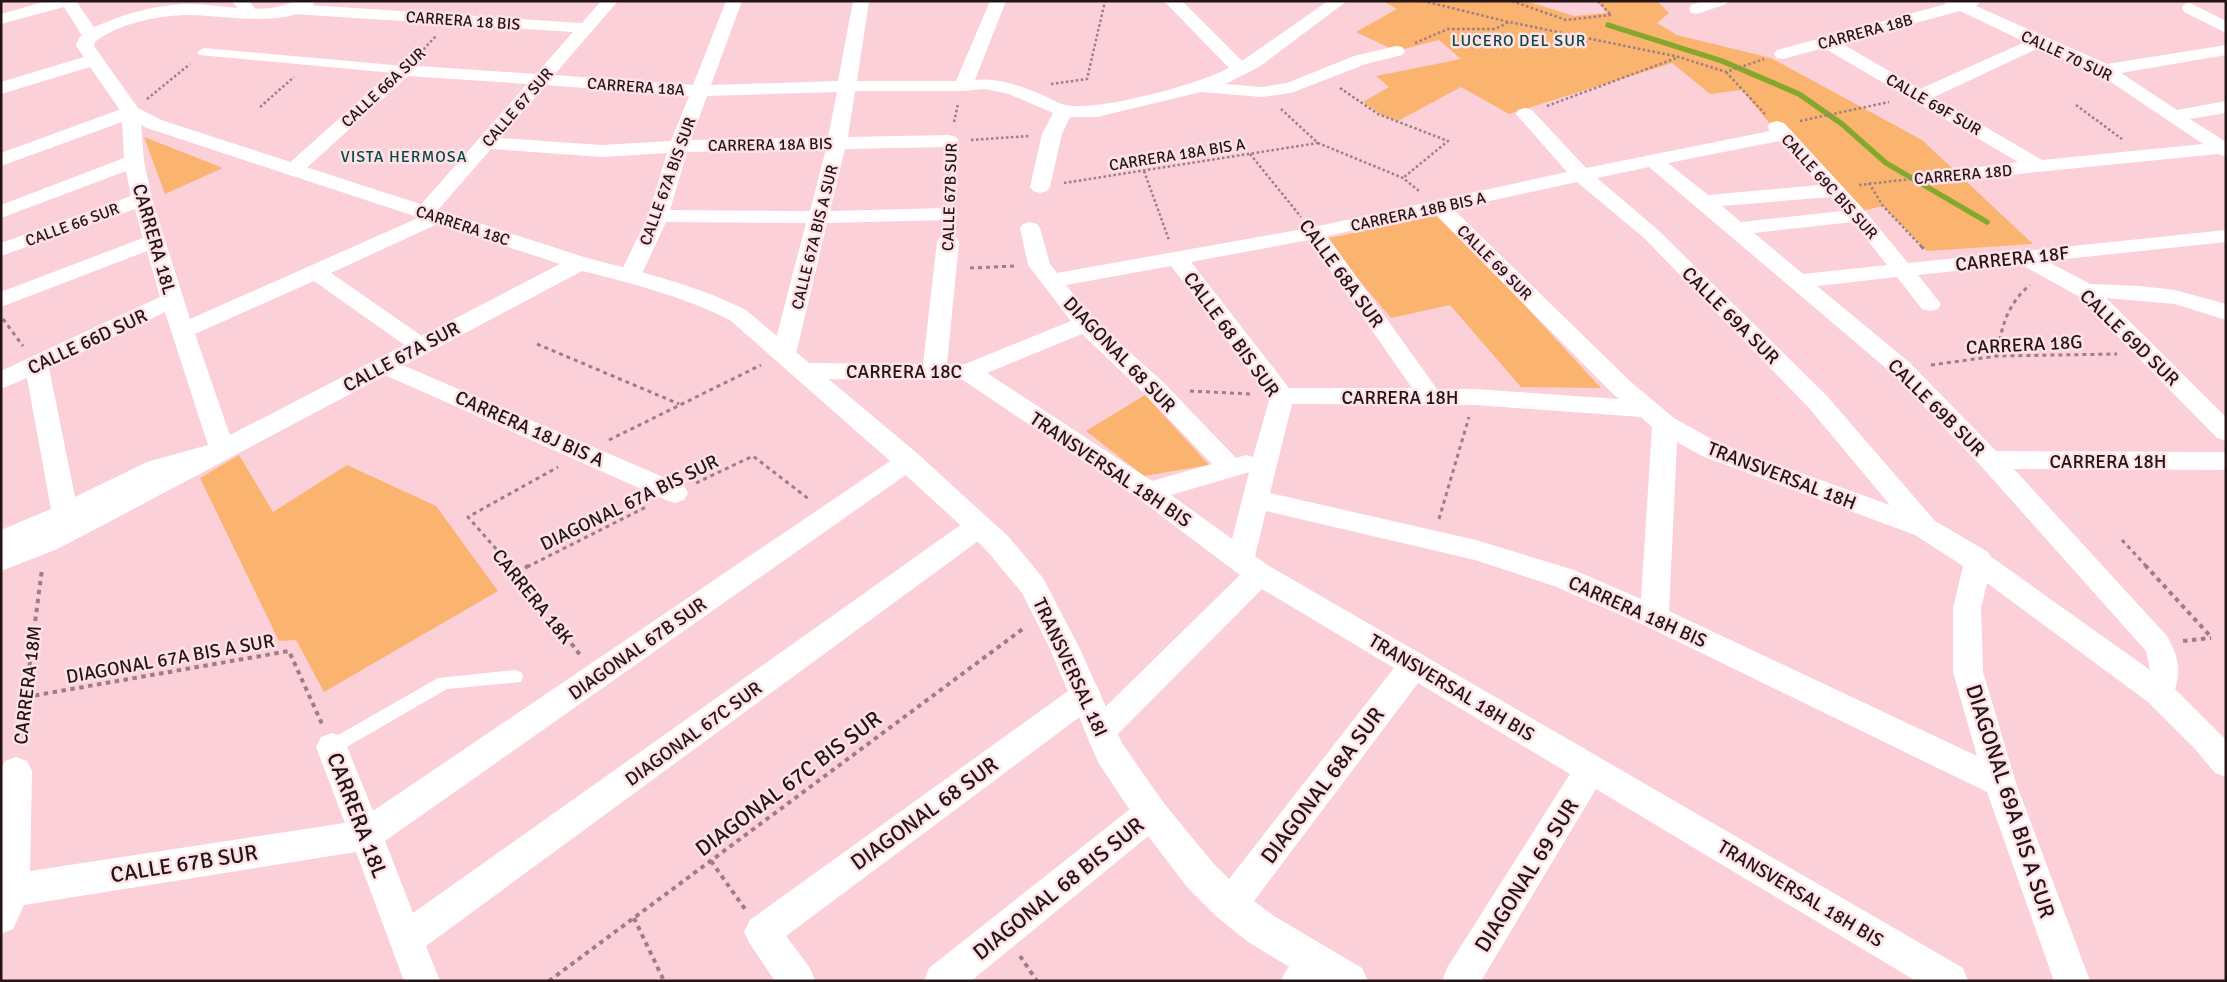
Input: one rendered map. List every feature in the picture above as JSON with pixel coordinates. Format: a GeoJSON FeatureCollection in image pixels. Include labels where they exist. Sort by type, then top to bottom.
{"type":"FeatureCollection","features":[{"type":"Feature","properties":{"kind":"street"},"geometry":{"type":"LineString","coordinates":[[1,19],[68,1],[91,36],[86,41],[85,46],[131,112],[1,160]]}},
{"type":"Feature","properties":{"kind":"street","name":"CALLE 67 SUR"},"geometry":{"type":"LineString","coordinates":[[183,331],[316,272],[430,215],[487,143],[610,1]]}},
{"type":"Feature","properties":{"kind":"street","name":"CALLE 67A BIS SUR"},"geometry":{"type":"LineString","coordinates":[[630,276],[658,216],[679,146],[734,1]]}},
{"type":"Feature","properties":{"kind":"street","name":"CALLE 67A BIS A SUR"},"geometry":{"type":"LineString","coordinates":[[794,362],[819,217],[837,143],[861,1]]}},
{"type":"Feature","properties":{"kind":"street"},"geometry":{"type":"LineString","coordinates":[[963,86],[998,1]]}},
{"type":"Feature","properties":{"kind":"street"},"geometry":{"type":"LineString","coordinates":[[1172,1],[1240,70]]}},
{"type":"Feature","properties":{"kind":"street"},"geometry":{"type":"LineString","coordinates":[[1040,187],[1052,134],[1063,111],[1091,112],[1118,108],[1201,87],[1240,70],[1268,53],[1339,1]]}},
{"type":"Feature","properties":{"kind":"street"},"geometry":{"type":"LineString","coordinates":[[1697,9],[1720,1]]}},
{"type":"Feature","properties":{"kind":"street","name":"CARRERA 18B"},"geometry":{"type":"LineString","coordinates":[[1783,54],[1963,3]]}},
{"type":"Feature","properties":{"kind":"street","name":"CALLE 70 SUR"},"geometry":{"type":"LineString","coordinates":[[1963,3],[2039,42],[2105,70],[2224,149]]}},
{"type":"Feature","properties":{"kind":"street","name":"CARRERA 18 BIS"},"geometry":{"type":"LineString","coordinates":[[91,36],[123,21],[162,12],[245,8],[277,13],[300,5],[452,19],[586,28]]}},
{"type":"Feature","properties":{"kind":"street"},"geometry":{"type":"LineString","coordinates":[[452,19],[465,7]]}},
{"type":"Feature","properties":{"kind":"street"},"geometry":{"type":"LineString","coordinates":[[2190,8],[2226,28]]}},
{"type":"Feature","properties":{"kind":"street","name":"CALLE 69F SUR"},"geometry":{"type":"LineString","coordinates":[[1826,42],[2040,167]]}},
{"type":"Feature","properties":{"kind":"street"},"geometry":{"type":"LineString","coordinates":[[1921,96],[2039,42]]}},
{"type":"Feature","properties":{"kind":"street"},"geometry":{"type":"LineString","coordinates":[[2105,70],[2226,50]]}},
{"type":"Feature","properties":{"kind":"street"},"geometry":{"type":"LineString","coordinates":[[1201,87],[1262,92],[1292,88],[1360,60],[1396,51]]}},
{"type":"Feature","properties":{"kind":"street","name":"CARRERA 18A"},"geometry":{"type":"LineString","coordinates":[[204,52],[314,60],[404,70],[700,91],[985,84],[1014,90],[1063,111]]}},
{"type":"Feature","properties":{"kind":"street"},"geometry":{"type":"LineString","coordinates":[[1,88],[95,60]]}},
{"type":"Feature","properties":{"kind":"street","name":"CALLE 66A SUR"},"geometry":{"type":"LineString","coordinates":[[292,170],[404,70]]}},
{"type":"Feature","properties":{"kind":"street"},"geometry":{"type":"LineString","coordinates":[[2174,116],[2226,107]]}},
{"type":"Feature","properties":{"kind":"street","name":"CARRERA 18L"},"geometry":{"type":"LineString","coordinates":[[131,112],[134,161],[142,199],[156,240],[172,300],[222,450]]}},
{"type":"Feature","properties":{"kind":"street","name":"CARRERA 18C"},"geometry":{"type":"LineString","coordinates":[[131,112],[154,124],[292,170],[579,263],[630,276],[728,309],[762,333],[794,362],[934,372],[968,372],[1085,324]]}},
{"type":"Feature","properties":{"kind":"street","name":"CALLE 69A SUR"},"geometry":{"type":"LineString","coordinates":[[1525,114],[1581,175],[1651,234],[1818,402],[1925,528]]}},
{"type":"Feature","properties":{"kind":"street","name":"CARRERA 18B BIS A"},"geometry":{"type":"LineString","coordinates":[[1045,273],[1176,257],[1314,233],[1653,161],[1780,130]]}},
{"type":"Feature","properties":{"kind":"street","name":"CALLE 69C BIS SUR"},"geometry":{"type":"LineString","coordinates":[[1780,130],[1858,216],[1930,304]]}},
{"type":"Feature","properties":{"kind":"street","name":"CARRERA 18A BIS"},"geometry":{"type":"LineString","coordinates":[[487,143],[602,151],[679,146],[949,141]]}},
{"type":"Feature","properties":{"kind":"street","name":"CARRERA 18D"},"geometry":{"type":"LineString","coordinates":[[1978,172],[2224,149]]}},
{"type":"Feature","properties":{"kind":"street"},"geometry":{"type":"LineString","coordinates":[[1,212],[134,161]]}},
{"type":"Feature","properties":{"kind":"street","name":"CALLE 69B SUR"},"geometry":{"type":"LineString","coordinates":[[1653,161],[1902,369],[1990,460],[2157,644],[2166,661],[2166,676],[2159,693]]}},
{"type":"Feature","properties":{"kind":"street"},"geometry":{"type":"LineString","coordinates":[[1704,202],[1835,190]]}},
{"type":"Feature","properties":{"kind":"street","name":"CALLE 66 SUR"},"geometry":{"type":"LineString","coordinates":[[1,250],[142,199]]}},
{"type":"Feature","properties":{"kind":"street","name":"CALLE 69 SUR"},"geometry":{"type":"LineString","coordinates":[[1439,207],[1622,388],[1655,417]]}},
{"type":"Feature","properties":{"kind":"street"},"geometry":{"type":"LineString","coordinates":[[658,216],[819,217],[948,214]]}},
{"type":"Feature","properties":{"kind":"street"},"geometry":{"type":"LineString","coordinates":[[1736,230],[1858,216]]}},
{"type":"Feature","properties":{"kind":"street","name":"DIAGONAL 68 SUR"},"geometry":{"type":"LineString","coordinates":[[1030,228],[1045,273],[1085,324],[1154,388],[1231,468]]}},
{"type":"Feature","properties":{"kind":"street","name":"CALLE 68A SUR"},"geometry":{"type":"LineString","coordinates":[[1314,233],[1430,396]]}},
{"type":"Feature","properties":{"kind":"street","name":"CARRERA 18F"},"geometry":{"type":"LineString","coordinates":[[1798,281],[2226,236]]}},
{"type":"Feature","properties":{"kind":"street"},"geometry":{"type":"LineString","coordinates":[[1,300],[156,240]]}},
{"type":"Feature","properties":{"kind":"street","name":"CALLE 67B SUR"},"geometry":{"type":"LineString","coordinates":[[934,372],[948,242]]}},
{"type":"Feature","properties":{"kind":"street","name":"CALLE 68 BIS SUR"},"geometry":{"type":"LineString","coordinates":[[1176,257],[1282,396],[1255,500],[1249,566]]}},
{"type":"Feature","properties":{"kind":"street","name":"CALLE 69D SUR"},"geometry":{"type":"LineString","coordinates":[[2023,257],[2086,291],[2226,432]]}},
{"type":"Feature","properties":{"kind":"street","name":"CALLE 67A SUR"},"geometry":{"type":"LineString","coordinates":[[1,560],[45,542],[579,263]]}},
{"type":"Feature","properties":{"kind":"street"},"geometry":{"type":"LineString","coordinates":[[316,272],[421,346]]}},
{"type":"Feature","properties":{"kind":"street"},"geometry":{"type":"LineString","coordinates":[[2086,291],[2170,295],[2202,302],[2226,313]]}},
{"type":"Feature","properties":{"kind":"street","name":"CALLE 66D SUR"},"geometry":{"type":"LineString","coordinates":[[1,381],[172,300]]}},
{"type":"Feature","properties":{"kind":"street","name":"TRANSVERSAL 18I"},"geometry":{"type":"LineString","coordinates":[[794,362],[908,461],[979,526],[1016,564],[1032,586],[1047,612],[1086,695],[1110,752],[1151,814],[1200,875],[1230,905],[1262,929],[1308,972],[1350,981]]}},
{"type":"Feature","properties":{"kind":"street"},"geometry":{"type":"LineString","coordinates":[[37,365],[65,514]]}},
{"type":"Feature","properties":{"kind":"street","name":"CARRERA 18J BIS A"},"geometry":{"type":"LineString","coordinates":[[384,365],[675,493]]}},
{"type":"Feature","properties":{"kind":"street","name":"TRANSVERSAL 18H BIS"},"geometry":{"type":"LineString","coordinates":[[968,372],[1148,492],[1249,566],[1950,981]]}},
{"type":"Feature","properties":{"kind":"street","name":"CARRERA 18H"},"geometry":{"type":"LineString","coordinates":[[1282,396],[1475,397],[1655,417]]}},
{"type":"Feature","properties":{"kind":"street"},"geometry":{"type":"LineString","coordinates":[[1654,617],[1655,417]]}},
{"type":"Feature","properties":{"kind":"street","name":"TRANSVERSAL 18H"},"geometry":{"type":"LineString","coordinates":[[1655,417],[1712,450],[1925,528]]}},
{"type":"Feature","properties":{"kind":"street","name":"CALLE 67A SUR"},"geometry":{"type":"LineString","coordinates":[[1,542],[65,514],[156,468],[222,450]]}},
{"type":"Feature","properties":{"kind":"street"},"geometry":{"type":"LineString","coordinates":[[1148,492],[1266,458]]}},
{"type":"Feature","properties":{"kind":"street","name":"CARRERA 18H"},"geometry":{"type":"LineString","coordinates":[[1990,460],[2226,461]]}},
{"type":"Feature","properties":{"kind":"street","name":"DIAGONAL 67B SUR"},"geometry":{"type":"LineString","coordinates":[[366,835],[908,461]]}},
{"type":"Feature","properties":{"kind":"street","name":"CARRERA 18H BIS"},"geometry":{"type":"LineString","coordinates":[[1255,500],[1432,539],[1503,558],[1564,578],[1654,617],[2000,783]]}},
{"type":"Feature","properties":{"kind":"street","name":"DIAGONAL 67C SUR"},"geometry":{"type":"LineString","coordinates":[[406,939],[979,526]]}},
{"type":"Feature","properties":{"kind":"street"},"geometry":{"type":"LineString","coordinates":[[1925,528],[1978,560],[2159,693],[2206,739],[2226,763]]}},
{"type":"Feature","properties":{"kind":"street","name":"DIAGONAL 69A BIS A SUR"},"geometry":{"type":"LineString","coordinates":[[1978,560],[1967,608],[1968,672],[2000,783],[2072,981]]}},
{"type":"Feature","properties":{"kind":"street"},"geometry":{"type":"LineString","coordinates":[[1101,731],[1249,566]]}},
{"type":"Feature","properties":{"kind":"street","name":"DIAGONAL 68A SUR"},"geometry":{"type":"LineString","coordinates":[[1230,905],[1414,664]]}},
{"type":"Feature","properties":{"kind":"street","name":"DIAGONAL 68 SUR"},"geometry":{"type":"LineString","coordinates":[[762,932],[1086,695]]}},
{"type":"Feature","properties":{"kind":"street","name":"CARRERA 18L"},"geometry":{"type":"LineString","coordinates":[[332,747],[422,981]]}},
{"type":"Feature","properties":{"kind":"street","name":"DIAGONAL 69 SUR"},"geometry":{"type":"LineString","coordinates":[[1460,981],[1592,769]]}},
{"type":"Feature","properties":{"kind":"street","name":"CARRERA 18M"},"geometry":{"type":"LineString","coordinates":[[5,899],[16,771]]}},
{"type":"Feature","properties":{"kind":"street","name":"DIAGONAL 68 BIS SUR"},"geometry":{"type":"LineString","coordinates":[[942,981],[1151,814]]}},
{"type":"Feature","properties":{"kind":"street","name":"CALLE 67B SUR"},"geometry":{"type":"LineString","coordinates":[[5,899],[366,835]]}},
{"type":"Feature","properties":{"kind":"street"},"geometry":{"type":"LineString","coordinates":[[762,932],[797,981]]}},
{"type":"Feature","properties":{"kind":"lane"},"geometry":{"type":"LineString","coordinates":[[332,747],[444,683],[515,677]]}},
{"type":"Feature","properties":{"kind":"path"},"geometry":{"type":"LineString","coordinates":[[1014,90],[1086,80],[1105,1]]}},
{"type":"Feature","properties":{"kind":"path"},"geometry":{"type":"LineString","coordinates":[[1423,1],[1509,22],[1679,57],[1728,72],[1745,65]]}},
{"type":"Feature","properties":{"kind":"path"},"geometry":{"type":"LineString","coordinates":[[1512,1],[1566,20],[1611,15],[1598,1]]}},
{"type":"Feature","properties":{"kind":"path","name":"CALLE 66A SUR"},"geometry":{"type":"LineString","coordinates":[[404,70],[452,19]]}},
{"type":"Feature","properties":{"kind":"path"},"geometry":{"type":"LineString","coordinates":[[1396,51],[1448,29],[1495,29],[1509,22]]}},
{"type":"Feature","properties":{"kind":"path"},"geometry":{"type":"LineString","coordinates":[[1525,114],[1679,57]]}},
{"type":"Feature","properties":{"kind":"path"},"geometry":{"type":"LineString","coordinates":[[260,107],[314,60]]}},
{"type":"Feature","properties":{"kind":"path","name":"CALLE 69C BIS SUR"},"geometry":{"type":"LineString","coordinates":[[1728,72],[1780,130]]}},
{"type":"Feature","properties":{"kind":"path"},"geometry":{"type":"LineString","coordinates":[[1323,76],[1378,114],[1448,141],[1403,178]]}},
{"type":"Feature","properties":{"kind":"path","name":"CALLE 67B SUR"},"geometry":{"type":"LineString","coordinates":[[948,214],[949,141],[963,86]]}},
{"type":"Feature","properties":{"kind":"path"},"geometry":{"type":"LineString","coordinates":[[1262,92],[1318,143],[1403,178],[1439,207]]}},
{"type":"Feature","properties":{"kind":"path"},"geometry":{"type":"LineString","coordinates":[[1819,117],[1921,96]]}},
{"type":"Feature","properties":{"kind":"path"},"geometry":{"type":"LineString","coordinates":[[2076,106],[2145,155]]}},
{"type":"Feature","properties":{"kind":"path"},"geometry":{"type":"LineString","coordinates":[[949,141],[1052,134]]}},
{"type":"Feature","properties":{"kind":"path","name":"CARRERA 18A BIS A"},"geometry":{"type":"LineString","coordinates":[[1040,187],[1318,143]]}},
{"type":"Feature","properties":{"kind":"path","name":"CALLE 68A SUR"},"geometry":{"type":"LineString","coordinates":[[1250,154],[1314,233]]}},
{"type":"Feature","properties":{"kind":"path","name":"CALLE 68 BIS SUR"},"geometry":{"type":"LineString","coordinates":[[1144,172],[1176,257]]}},
{"type":"Feature","properties":{"kind":"path","name":"CARRERA 18D"},"geometry":{"type":"LineString","coordinates":[[1835,190],[1869,183],[1978,172]]}},
{"type":"Feature","properties":{"kind":"path"},"geometry":{"type":"LineString","coordinates":[[1869,183],[1883,206],[1940,266]]}},
{"type":"Feature","properties":{"kind":"path"},"geometry":{"type":"LineString","coordinates":[[946,269],[1045,273]]}},
{"type":"Feature","properties":{"kind":"path"},"geometry":{"type":"LineString","coordinates":[[1997,356],[2002,321],[2021,292],[2049,272]]}},
{"type":"Feature","properties":{"kind":"path"},"geometry":{"type":"LineString","coordinates":[[1,317],[37,365]]}},
{"type":"Feature","properties":{"kind":"path"},"geometry":{"type":"LineString","coordinates":[[537,344],[680,405]]}},
{"type":"Feature","properties":{"kind":"path","name":"CARRERA 18G"},"geometry":{"type":"LineString","coordinates":[[1902,369],[1997,356],[2147,353]]}},
{"type":"Feature","properties":{"kind":"path"},"geometry":{"type":"LineString","coordinates":[[584,452],[680,405],[794,362]]}},
{"type":"Feature","properties":{"kind":"path"},"geometry":{"type":"LineString","coordinates":[[1154,388],[1282,396]]}},
{"type":"Feature","properties":{"kind":"path"},"geometry":{"type":"LineString","coordinates":[[1432,539],[1475,397]]}},
{"type":"Feature","properties":{"kind":"path","name":"CARRERA 18K"},"geometry":{"type":"LineString","coordinates":[[584,452],[468,517],[517,572],[596,676]]}},
{"type":"Feature","properties":{"kind":"path","name":"DIAGONAL 67A BIS SUR"},"geometry":{"type":"LineString","coordinates":[[517,572],[753,456],[830,515]]}},
{"type":"Feature","properties":{"kind":"path"},"geometry":{"type":"LineString","coordinates":[[2122,540],[2212,638]]}},
{"type":"Feature","properties":{"kind":"path","name":"CARRERA 18M"},"geometry":{"type":"LineString","coordinates":[[16,771],[45,542]]}},
{"type":"Feature","properties":{"kind":"path","name":"DIAGONAL 67C BIS SUR"},"geometry":{"type":"LineString","coordinates":[[549,981],[1047,612]]}},
{"type":"Feature","properties":{"kind":"path","name":"DIAGONAL 67A BIS A SUR"},"geometry":{"type":"LineString","coordinates":[[26,697],[289,651]]}},
{"type":"Feature","properties":{"kind":"path","name":"CARRERA 18L"},"geometry":{"type":"LineString","coordinates":[[289,651],[332,747]]}},
{"type":"Feature","properties":{"kind":"path"},"geometry":{"type":"LineString","coordinates":[[711,861],[762,932]]}},
{"type":"Feature","properties":{"kind":"path"},"geometry":{"type":"LineString","coordinates":[[634,918],[664,981]]}},
{"type":"Feature","properties":{"kind":"shaded area"},"geometry":{"type":"Polygon","coordinates":[[[1383,1],[1526,1],[1574,16],[1607,13],[1597,1],[1657,1],[1669,13],[1657,23],[1677,35],[1771,58],[1922,140],[2033,244],[1927,251],[1883,206],[1845,215],[1742,90],[1710,94],[1672,63],[1509,114],[1461,87],[1398,121],[1382,115],[1363,102],[1389,87],[1376,76],[1461,59],[1439,40],[1396,51],[1356,32],[1397,9],[1383,1]]]}},
{"type":"Feature","properties":{"kind":"shaded area"},"geometry":{"type":"Polygon","coordinates":[[[144,137],[223,168],[165,194],[144,137]]]}},
{"type":"Feature","properties":{"kind":"shaded area"},"geometry":{"type":"Polygon","coordinates":[[[1441,215],[1601,388],[1521,387],[1450,305],[1391,318],[1324,239],[1441,215]]]}},
{"type":"Feature","properties":{"kind":"shaded area"},"geometry":{"type":"Polygon","coordinates":[[[1145,395],[1209,465],[1144,476],[1086,431],[1145,395]]]}},
{"type":"Feature","properties":{"kind":"shaded area"},"geometry":{"type":"Polygon","coordinates":[[[239,455],[273,512],[347,465],[436,506],[498,591],[324,692],[296,640],[279,641],[200,478],[239,455]]]}},
{"type":"Feature","properties":{"kind":"waterway"},"geometry":{"type":"LineString","coordinates":[[1608,25],[1722,61],[1799,94],[1842,124],[1886,163],[1987,222]]}},
{"type":"Feature","properties":{"kind":"district","name":"LUCERO DEL SUR"},"geometry":{"type":"Point","coordinates":[1519,40]}},
{"type":"Feature","properties":{"kind":"district","name":"VISTA HERMOSA"},"geometry":{"type":"Point","coordinates":[404,156]}}]}
